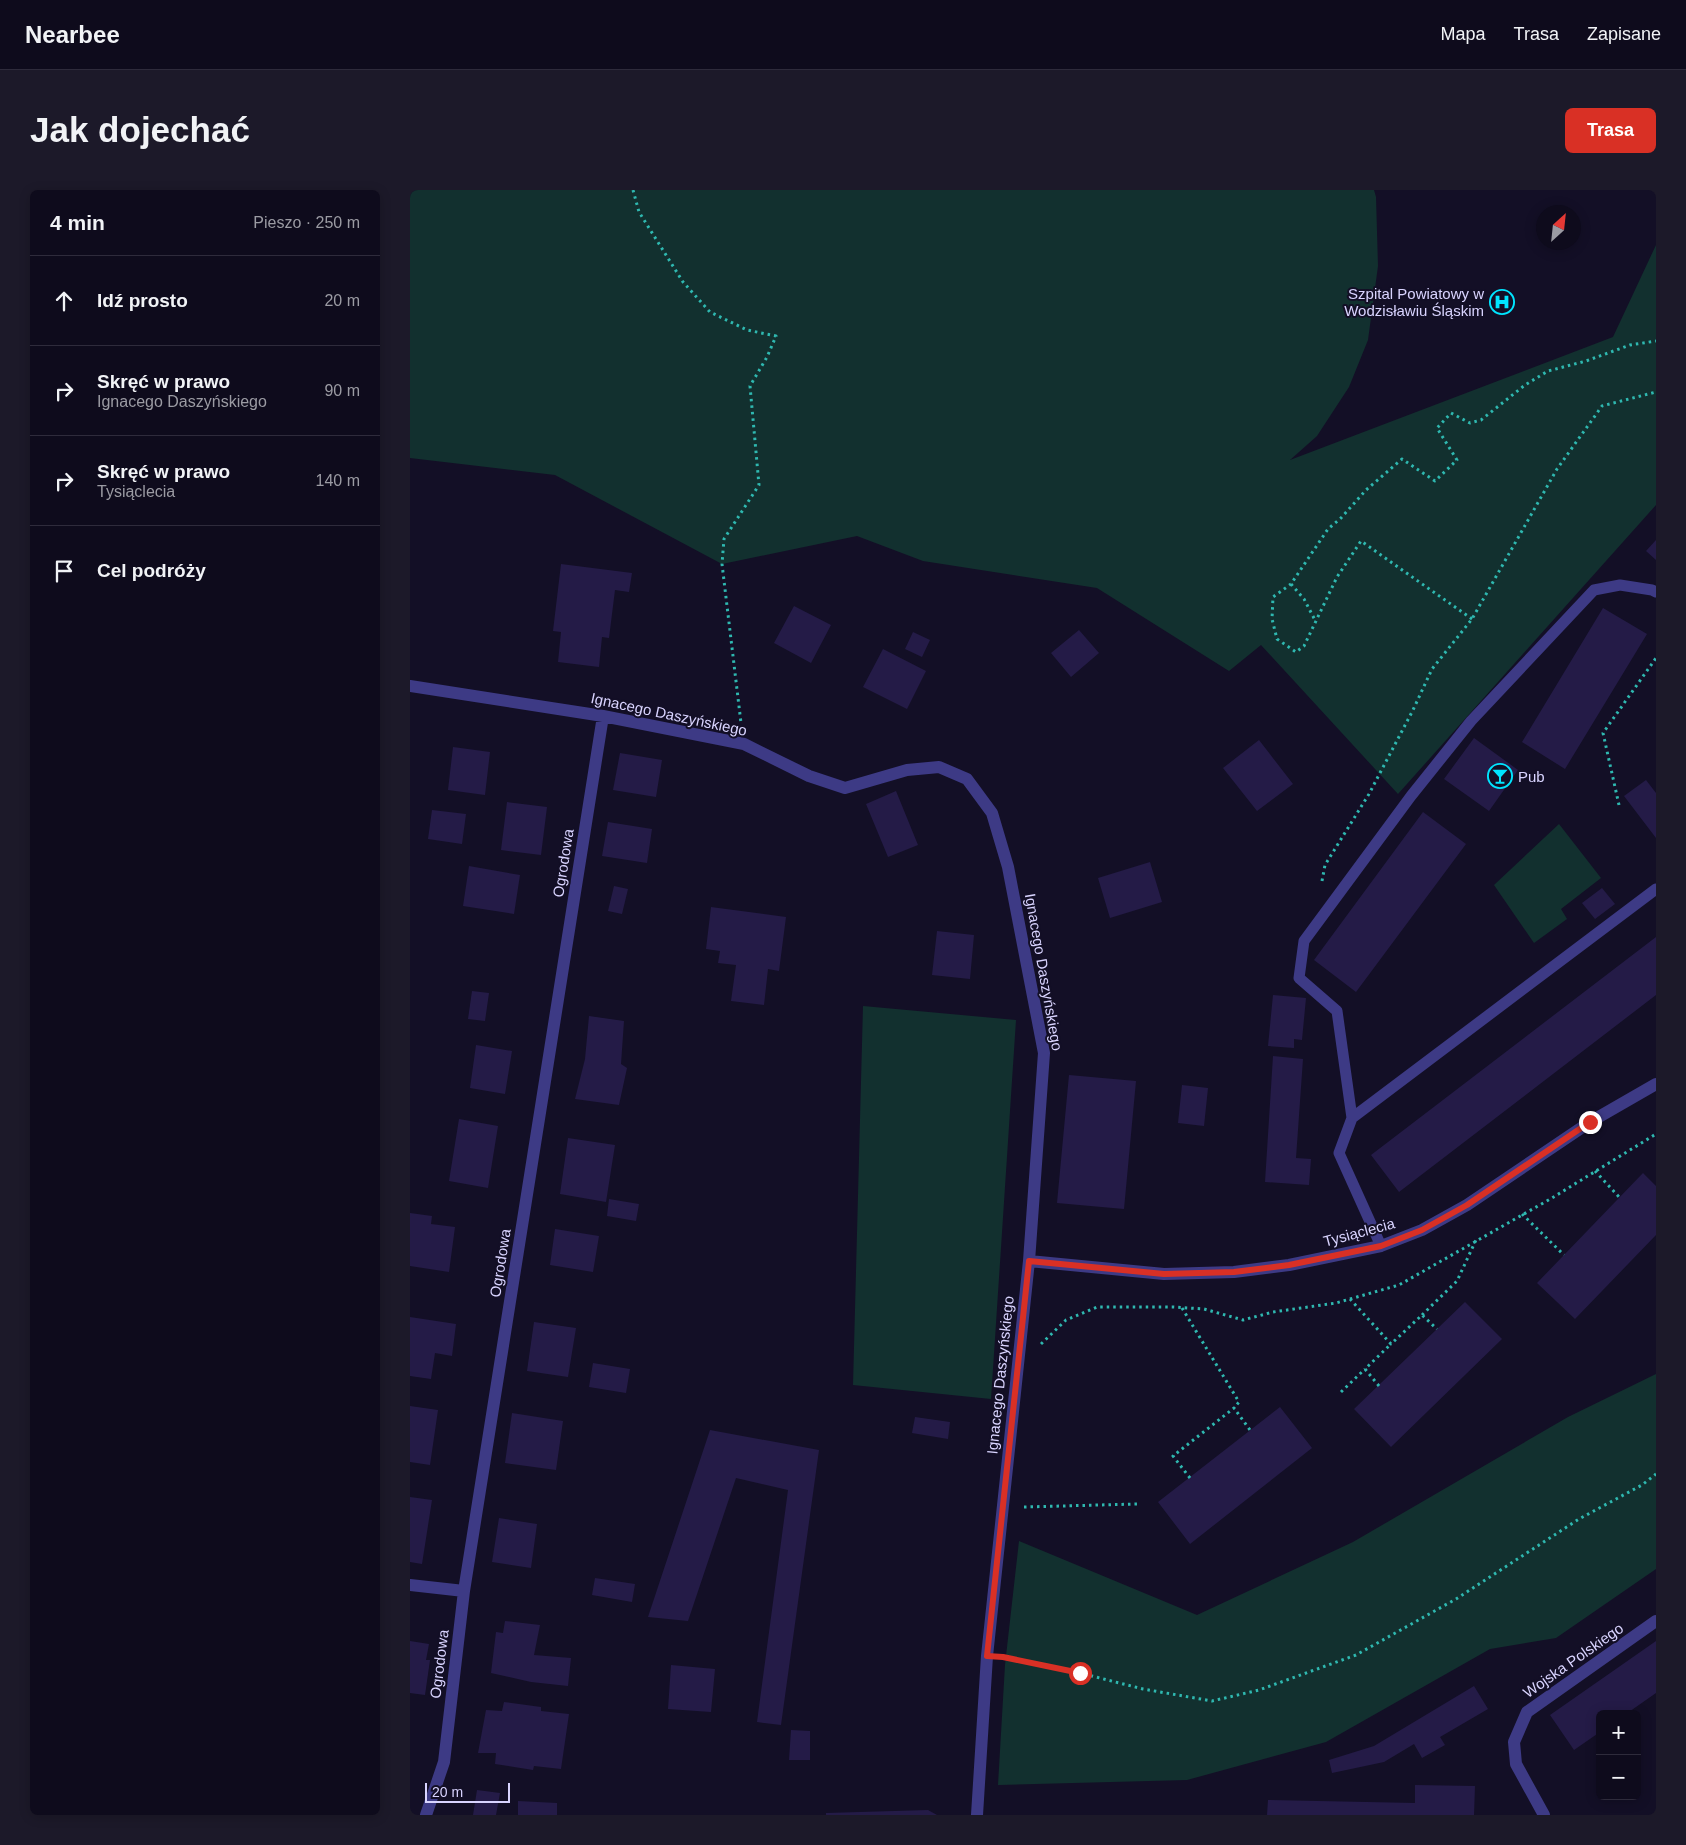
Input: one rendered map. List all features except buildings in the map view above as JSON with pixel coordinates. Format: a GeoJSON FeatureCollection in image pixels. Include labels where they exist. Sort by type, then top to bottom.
{"type":"FeatureCollection","features":[{"type":"Feature","properties":{"kind":"street","name":"Ignacego Daszyńskiego"},"geometry":{"type":"LineString","coordinates":[[410,686],[604,716],[744,744],[809,776],[845,788],[907,770],[939,767],[967,779],[992,813],[1008,866],[1044,1053],[1029,1261],[987,1656],[977,1815]]}},
{"type":"Feature","properties":{"kind":"street","name":"Ogrodowa"},"geometry":{"type":"LineString","coordinates":[[426,1815],[444,1762],[464,1591],[604,716]]}},
{"type":"Feature","properties":{"kind":"street","name":"Tysiąclecia"},"geometry":{"type":"LineString","coordinates":[[1029,1261],[1164,1274],[1234,1272],[1289,1265],[1381,1246],[1422,1230],[1467,1205],[1590,1122],[1656,1084]]}},
{"type":"Feature","properties":{"kind":"street"},"geometry":{"type":"LineString","coordinates":[[410,1585],[464,1591]]}},
{"type":"Feature","properties":{"kind":"street","name":"Wojska Polskiego"},"geometry":{"type":"LineString","coordinates":[[1544,1815],[1516,1764],[1514,1742],[1528,1712],[1656,1621]]}},
{"type":"Feature","properties":{"kind":"lane"},"geometry":{"type":"LineString","coordinates":[[1381,1246],[1339,1153],[1352,1118],[1337,1012],[1299,978],[1304,941],[1411,796],[1471,720],[1594,590],[1620,585],[1656,592]]}},
{"type":"Feature","properties":{"kind":"lane"},"geometry":{"type":"LineString","coordinates":[[1352,1118],[1656,889]]}},
{"type":"Feature","properties":{"kind":"path"},"geometry":{"type":"LineString","coordinates":[[633,190],[639,212],[678,274],[710,312],[747,330],[776,336],[767,357],[750,386],[759,485],[724,538],[722,564],[744,744]]}},
{"type":"Feature","properties":{"kind":"path"},"geometry":{"type":"LineString","coordinates":[[1472,619],[1361,541],[1337,577],[1304,646],[1296,652],[1277,639],[1272,619],[1273,597],[1291,584],[1328,529],[1341,518],[1366,490],[1402,459],[1435,481],[1458,460],[1437,428],[1451,413],[1470,422],[1481,420],[1525,385],[1548,371],[1586,361],[1630,345],[1656,341]]}},
{"type":"Feature","properties":{"kind":"path"},"geometry":{"type":"LineString","coordinates":[[1322,884],[1325,865],[1369,794],[1432,669],[1472,619],[1557,469],[1602,406],[1656,392]]}},
{"type":"Feature","properties":{"kind":"path"},"geometry":{"type":"LineString","coordinates":[[1291,584],[1304,599],[1316,622]]}},
{"type":"Feature","properties":{"kind":"path"},"geometry":{"type":"LineString","coordinates":[[1619,805],[1603,733],[1656,658]]}},
{"type":"Feature","properties":{"kind":"path"},"geometry":{"type":"LineString","coordinates":[[1595,1171],[1620,1198]]}},
{"type":"Feature","properties":{"kind":"path"},"geometry":{"type":"LineString","coordinates":[[1522,1214],[1564,1255]]}},
{"type":"Feature","properties":{"kind":"path"},"geometry":{"type":"LineString","coordinates":[[1341,1392],[1457,1281],[1476,1240]]}},
{"type":"Feature","properties":{"kind":"path"},"geometry":{"type":"LineString","coordinates":[[1350,1299],[1391,1344]]}},
{"type":"Feature","properties":{"kind":"path"},"geometry":{"type":"LineString","coordinates":[[1182,1308],[1239,1402],[1173,1456],[1190,1478]]}},
{"type":"Feature","properties":{"kind":"path"},"geometry":{"type":"LineString","coordinates":[[1422,1315],[1437,1329]]}},
{"type":"Feature","properties":{"kind":"path"},"geometry":{"type":"LineString","coordinates":[[1365,1370],[1379,1386]]}},
{"type":"Feature","properties":{"kind":"path"},"geometry":{"type":"LineString","coordinates":[[1234,1408],[1250,1430]]}},
{"type":"Feature","properties":{"kind":"path"},"geometry":{"type":"LineString","coordinates":[[987,1656],[1003,1657],[1080,1673],[1143,1689],[1212,1702],[1259,1690],[1356,1655],[1456,1600],[1579,1519],[1642,1485],[1656,1474]]}},
{"type":"Feature","properties":{"kind":"path"},"geometry":{"type":"LineString","coordinates":[[1018,1508],[1137,1504]]}},
{"type":"Feature","properties":{"kind":"green space"},"geometry":{"type":"Polygon","coordinates":[[[410,190],[1374,190],[1376,197],[1378,266],[1368,340],[1349,387],[1317,436],[1290,460],[1613,337],[1656,245],[1656,505],[1398,794],[1261,645],[1229,671],[1097,588],[923,561],[857,536],[722,564],[555,475],[410,458],[410,190]]]}},
{"type":"Feature","properties":{"kind":"green space"},"geometry":{"type":"Polygon","coordinates":[[[1559,824],[1601,878],[1561,909],[1567,919],[1534,943],[1494,885],[1559,824]]]}},
{"type":"Feature","properties":{"kind":"green space"},"geometry":{"type":"Polygon","coordinates":[[[863,1006],[1016,1020],[991,1399],[853,1385],[863,1006]]]}},
{"type":"Feature","properties":{"kind":"green space"},"geometry":{"type":"Polygon","coordinates":[[[1656,1374],[1656,1569],[1556,1638],[1490,1649],[1326,1742],[1187,1780],[998,1785],[1005,1665],[1019,1541],[1197,1615],[1353,1542],[1568,1417],[1656,1374]]]}},
{"type":"Feature","properties":{"kind":"place","name":"Szpital Powiatowy w Wodzisławiu Śląskim"},"geometry":{"type":"Point","coordinates":[1502,302]}},
{"type":"Feature","properties":{"kind":"place","name":"Pub"},"geometry":{"type":"Point","coordinates":[1500,776]}},
{"type":"Feature","properties":{"kind":"route"},"geometry":{"type":"LineString","coordinates":[[1080,1673],[1003,1657],[987,1656],[1029,1261],[1164,1274],[1234,1272],[1289,1265],[1381,1246],[1422,1230],[1467,1205],[1590,1122]]}}]}
